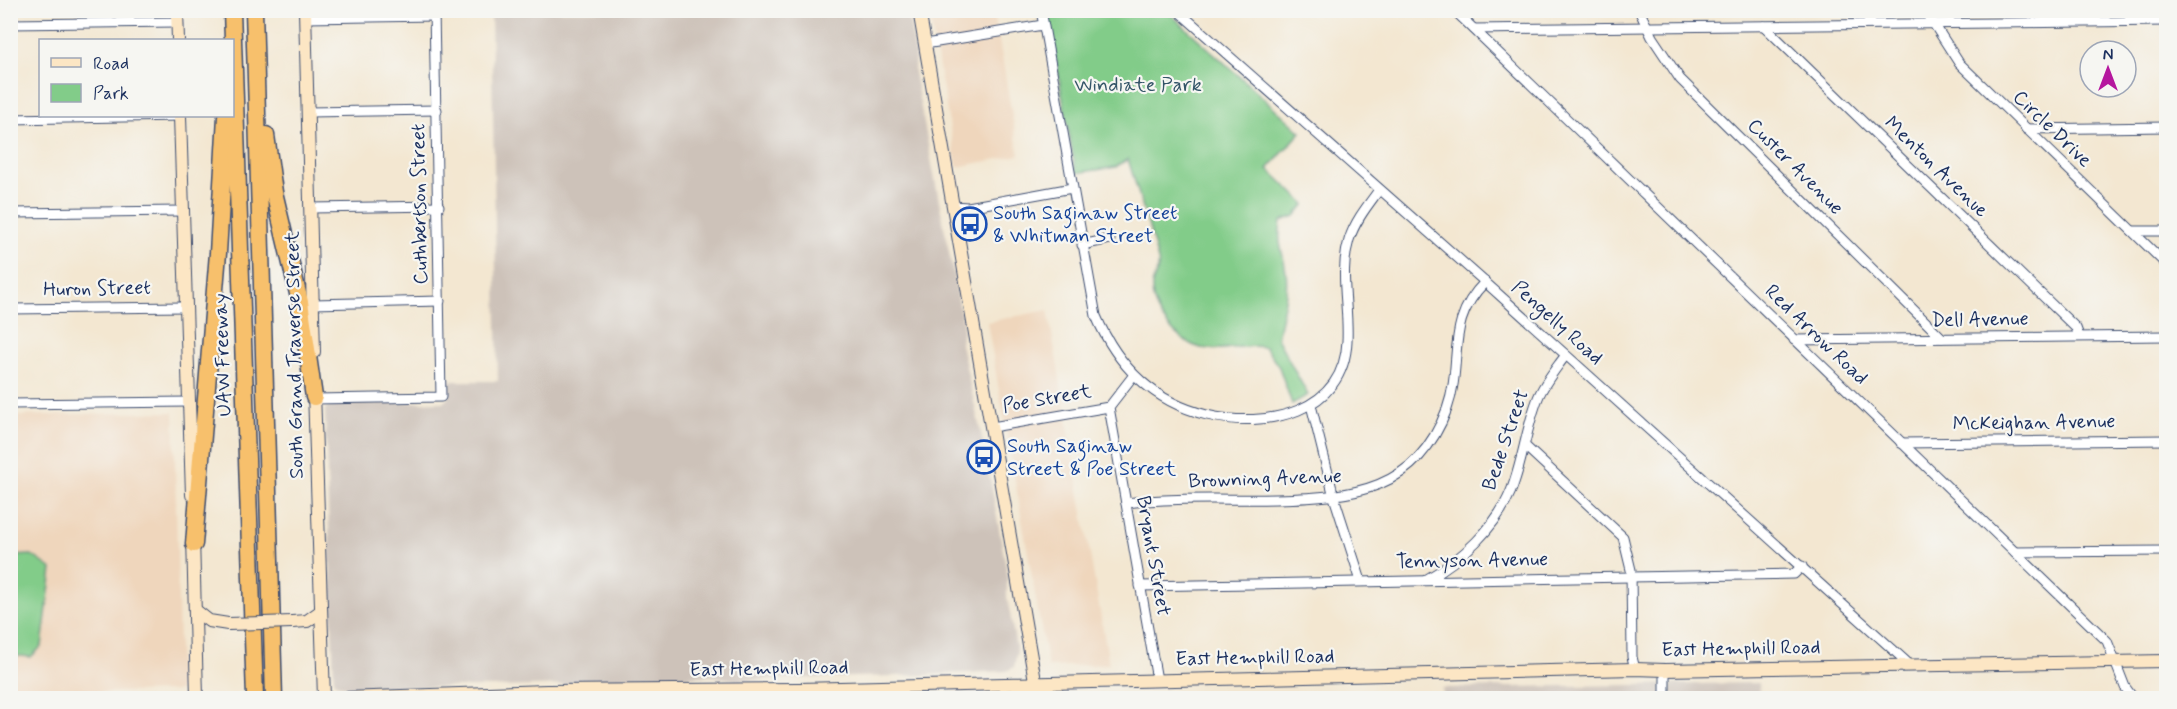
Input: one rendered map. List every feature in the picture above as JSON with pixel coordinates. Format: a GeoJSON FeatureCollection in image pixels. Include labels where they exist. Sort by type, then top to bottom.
{"type":"FeatureCollection","features":[{"type":"Feature","properties":{"kind":"highway"},"geometry":{"type":"LineString","coordinates":[[229,39],[231,10]]}},
{"type":"Feature","properties":{"kind":"highway","name":"UAW Freeway"},"geometry":{"type":"LineString","coordinates":[[231,10],[232,39]]}},
{"type":"Feature","properties":{"kind":"highway"},"geometry":{"type":"LineString","coordinates":[[256,10],[269,162],[300,302],[314,398]]}},
{"type":"Feature","properties":{"kind":"highway","name":"UAW Freeway"},"geometry":{"type":"LineString","coordinates":[[256,10],[274,699]]}},
{"type":"Feature","properties":{"kind":"highway","name":"UAW Freeway"},"geometry":{"type":"LineString","coordinates":[[234,96],[255,699]]}},
{"type":"Feature","properties":{"kind":"highway"},"geometry":{"type":"LineString","coordinates":[[194,544],[218,253],[226,117]]}},
{"type":"Feature","properties":{"kind":"main road"},"geometry":{"type":"LineString","coordinates":[[919,10],[1038,699]]}},
{"type":"Feature","properties":{"kind":"main road","name":"South Grand Traverse Street"},"geometry":{"type":"LineString","coordinates":[[305,14],[324,699]]}},
{"type":"Feature","properties":{"kind":"main road"},"geometry":{"type":"LineString","coordinates":[[177,16],[178,39]]}},
{"type":"Feature","properties":{"kind":"main road"},"geometry":{"type":"LineString","coordinates":[[180,117],[197,699]]}},
{"type":"Feature","properties":{"kind":"main road"},"geometry":{"type":"LineString","coordinates":[[195,610],[209,621],[228,624],[292,622],[311,619],[321,611]]}},
{"type":"Feature","properties":{"kind":"main road","name":"East Hemphill Road"},"geometry":{"type":"LineString","coordinates":[[344,699],[799,694],[1157,680],[1635,669],[2166,661]]}},
{"type":"Feature","properties":{"kind":"street"},"geometry":{"type":"LineString","coordinates":[[1041,10],[1095,316],[1115,354],[1133,376],[1158,393],[1206,415],[1268,418],[1291,414],[1311,405],[1331,385],[1342,367],[1347,342],[1345,263],[1349,240],[1360,216],[1379,190]]}},
{"type":"Feature","properties":{"kind":"street","name":"Pengelly Road"},"geometry":{"type":"LineString","coordinates":[[1177,10],[1485,282],[1910,665]]}},
{"type":"Feature","properties":{"kind":"street","name":"Red Arrow Road"},"geometry":{"type":"LineString","coordinates":[[1454,10],[2107,641],[2125,687],[2133,699]]}},
{"type":"Feature","properties":{"kind":"street","name":"Custer Avenue"},"geometry":{"type":"LineString","coordinates":[[1639,10],[1646,26],[1680,79],[1942,338]]}},
{"type":"Feature","properties":{"kind":"street","name":"Circle Drive"},"geometry":{"type":"LineString","coordinates":[[1925,10],[1959,63],[2166,264]]}},
{"type":"Feature","properties":{"kind":"street","name":"Cuthbertson Street"},"geometry":{"type":"LineString","coordinates":[[314,398],[441,397],[435,13]]}},
{"type":"Feature","properties":{"kind":"street"},"geometry":{"type":"LineString","coordinates":[[305,14],[435,13]]}},
{"type":"Feature","properties":{"kind":"street"},"geometry":{"type":"LineString","coordinates":[[10,24],[177,16]]}},
{"type":"Feature","properties":{"kind":"street"},"geometry":{"type":"LineString","coordinates":[[1474,29],[2166,21]]}},
{"type":"Feature","properties":{"kind":"street"},"geometry":{"type":"LineString","coordinates":[[925,44],[1043,25]]}},
{"type":"Feature","properties":{"kind":"street","name":"Menton Avenue"},"geometry":{"type":"LineString","coordinates":[[1764,26],[2076,328],[2079,336]]}},
{"type":"Feature","properties":{"kind":"street"},"geometry":{"type":"LineString","coordinates":[[308,112],[437,110]]}},
{"type":"Feature","properties":{"kind":"street"},"geometry":{"type":"LineString","coordinates":[[10,119],[123,117]]}},
{"type":"Feature","properties":{"kind":"street"},"geometry":{"type":"LineString","coordinates":[[2026,129],[2166,127]]}},
{"type":"Feature","properties":{"kind":"street"},"geometry":{"type":"LineString","coordinates":[[953,206],[968,207],[1072,188]]}},
{"type":"Feature","properties":{"kind":"street"},"geometry":{"type":"LineString","coordinates":[[311,208],[438,206]]}},
{"type":"Feature","properties":{"kind":"street"},"geometry":{"type":"LineString","coordinates":[[10,213],[182,212]]}},
{"type":"Feature","properties":{"kind":"street"},"geometry":{"type":"LineString","coordinates":[[2133,231],[2166,231]]}},
{"type":"Feature","properties":{"kind":"street"},"geometry":{"type":"LineString","coordinates":[[1082,245],[1110,239]]}},
{"type":"Feature","properties":{"kind":"street","name":"Browning Avenue"},"geometry":{"type":"LineString","coordinates":[[1125,503],[1334,497],[1379,486],[1400,474],[1429,446],[1440,427],[1454,383],[1457,329],[1463,311],[1485,282]]}},
{"type":"Feature","properties":{"kind":"street"},"geometry":{"type":"LineString","coordinates":[[313,304],[440,300]]}},
{"type":"Feature","properties":{"kind":"street","name":"Huron Street"},"geometry":{"type":"LineString","coordinates":[[10,309],[185,307]]}},
{"type":"Feature","properties":{"kind":"street","name":"Dell Avenue"},"geometry":{"type":"LineString","coordinates":[[1794,340],[2166,336]]}},
{"type":"Feature","properties":{"kind":"street","name":"Bede Street"},"geometry":{"type":"LineString","coordinates":[[1425,580],[1447,568],[1493,522],[1510,493],[1526,446],[1538,398],[1545,382],[1565,356]]}},
{"type":"Feature","properties":{"kind":"street"},"geometry":{"type":"LineString","coordinates":[[1108,407],[1133,376]]}},
{"type":"Feature","properties":{"kind":"street"},"geometry":{"type":"LineString","coordinates":[[10,404],[188,402]]}},
{"type":"Feature","properties":{"kind":"street"},"geometry":{"type":"LineString","coordinates":[[1311,405],[1334,497],[1360,580]]}},
{"type":"Feature","properties":{"kind":"street","name":"Poe Street"},"geometry":{"type":"LineString","coordinates":[[992,427],[1108,407]]}},
{"type":"Feature","properties":{"kind":"street","name":"Bryant Street"},"geometry":{"type":"LineString","coordinates":[[1108,407],[1157,680]]}},
{"type":"Feature","properties":{"kind":"street","name":"McKeighan Avenue"},"geometry":{"type":"LineString","coordinates":[[1901,443],[2166,440]]}},
{"type":"Feature","properties":{"kind":"street"},"geometry":{"type":"LineString","coordinates":[[1526,446],[1618,531],[1628,551],[1632,657],[1635,669]]}},
{"type":"Feature","properties":{"kind":"street"},"geometry":{"type":"LineString","coordinates":[[2015,552],[2166,551]]}},
{"type":"Feature","properties":{"kind":"street","name":"Tennyson Avenue"},"geometry":{"type":"LineString","coordinates":[[1140,586],[1360,580],[1794,574],[1802,566]]}},
{"type":"Feature","properties":{"kind":"street"},"geometry":{"type":"LineString","coordinates":[[1665,670],[1665,699]]}},
{"type":"Feature","properties":{"kind":"shaded area"},"geometry":{"type":"Polygon","coordinates":[[[491,11],[908,11],[915,53],[914,72],[963,324],[961,344],[986,456],[1007,573],[1007,597],[1017,652],[1014,667],[1006,671],[896,676],[737,680],[712,676],[667,677],[659,682],[503,687],[346,687],[334,682],[325,409],[333,403],[444,402],[448,398],[448,381],[498,381],[491,11]]]}},
{"type":"Feature","properties":{"kind":"shaded area"},"geometry":{"type":"Polygon","coordinates":[[[929,11],[994,11],[1019,155],[957,167],[929,11]]]}},
{"type":"Feature","properties":{"kind":"shaded area"},"geometry":{"type":"Polygon","coordinates":[[[1048,310],[1109,664],[1048,667],[987,322],[1048,310]]]}},
{"type":"Feature","properties":{"kind":"shaded area"},"geometry":{"type":"Polygon","coordinates":[[[174,412],[180,691],[11,694],[10,416],[174,412]]]}},
{"type":"Feature","properties":{"kind":"shaded area"},"geometry":{"type":"Polygon","coordinates":[[[1759,683],[1760,698],[1444,698],[1442,688],[1759,683]]]}},
{"type":"Feature","properties":{"kind":"green space","name":"Windiate Park"},"geometry":{"type":"Polygon","coordinates":[[[1047,11],[1167,11],[1301,132],[1268,169],[1305,204],[1295,216],[1281,221],[1280,242],[1286,272],[1286,288],[1277,338],[1308,395],[1292,404],[1279,367],[1265,347],[1201,348],[1192,345],[1175,333],[1161,316],[1156,307],[1152,287],[1158,261],[1128,159],[1116,167],[1076,173],[1047,11]]]}},
{"type":"Feature","properties":{"kind":"green space"},"geometry":{"type":"Polygon","coordinates":[[[32,555],[52,569],[42,646],[31,657],[10,655],[11,556],[32,555]]]}},
{"type":"Feature","properties":{"kind":"place","name":"South Saginaw Street & Whitman Street"},"geometry":{"type":"Point","coordinates":[970,224]}},
{"type":"Feature","properties":{"kind":"place","name":"South Saginaw Street & Poe Street"},"geometry":{"type":"Point","coordinates":[984,457]}}]}
